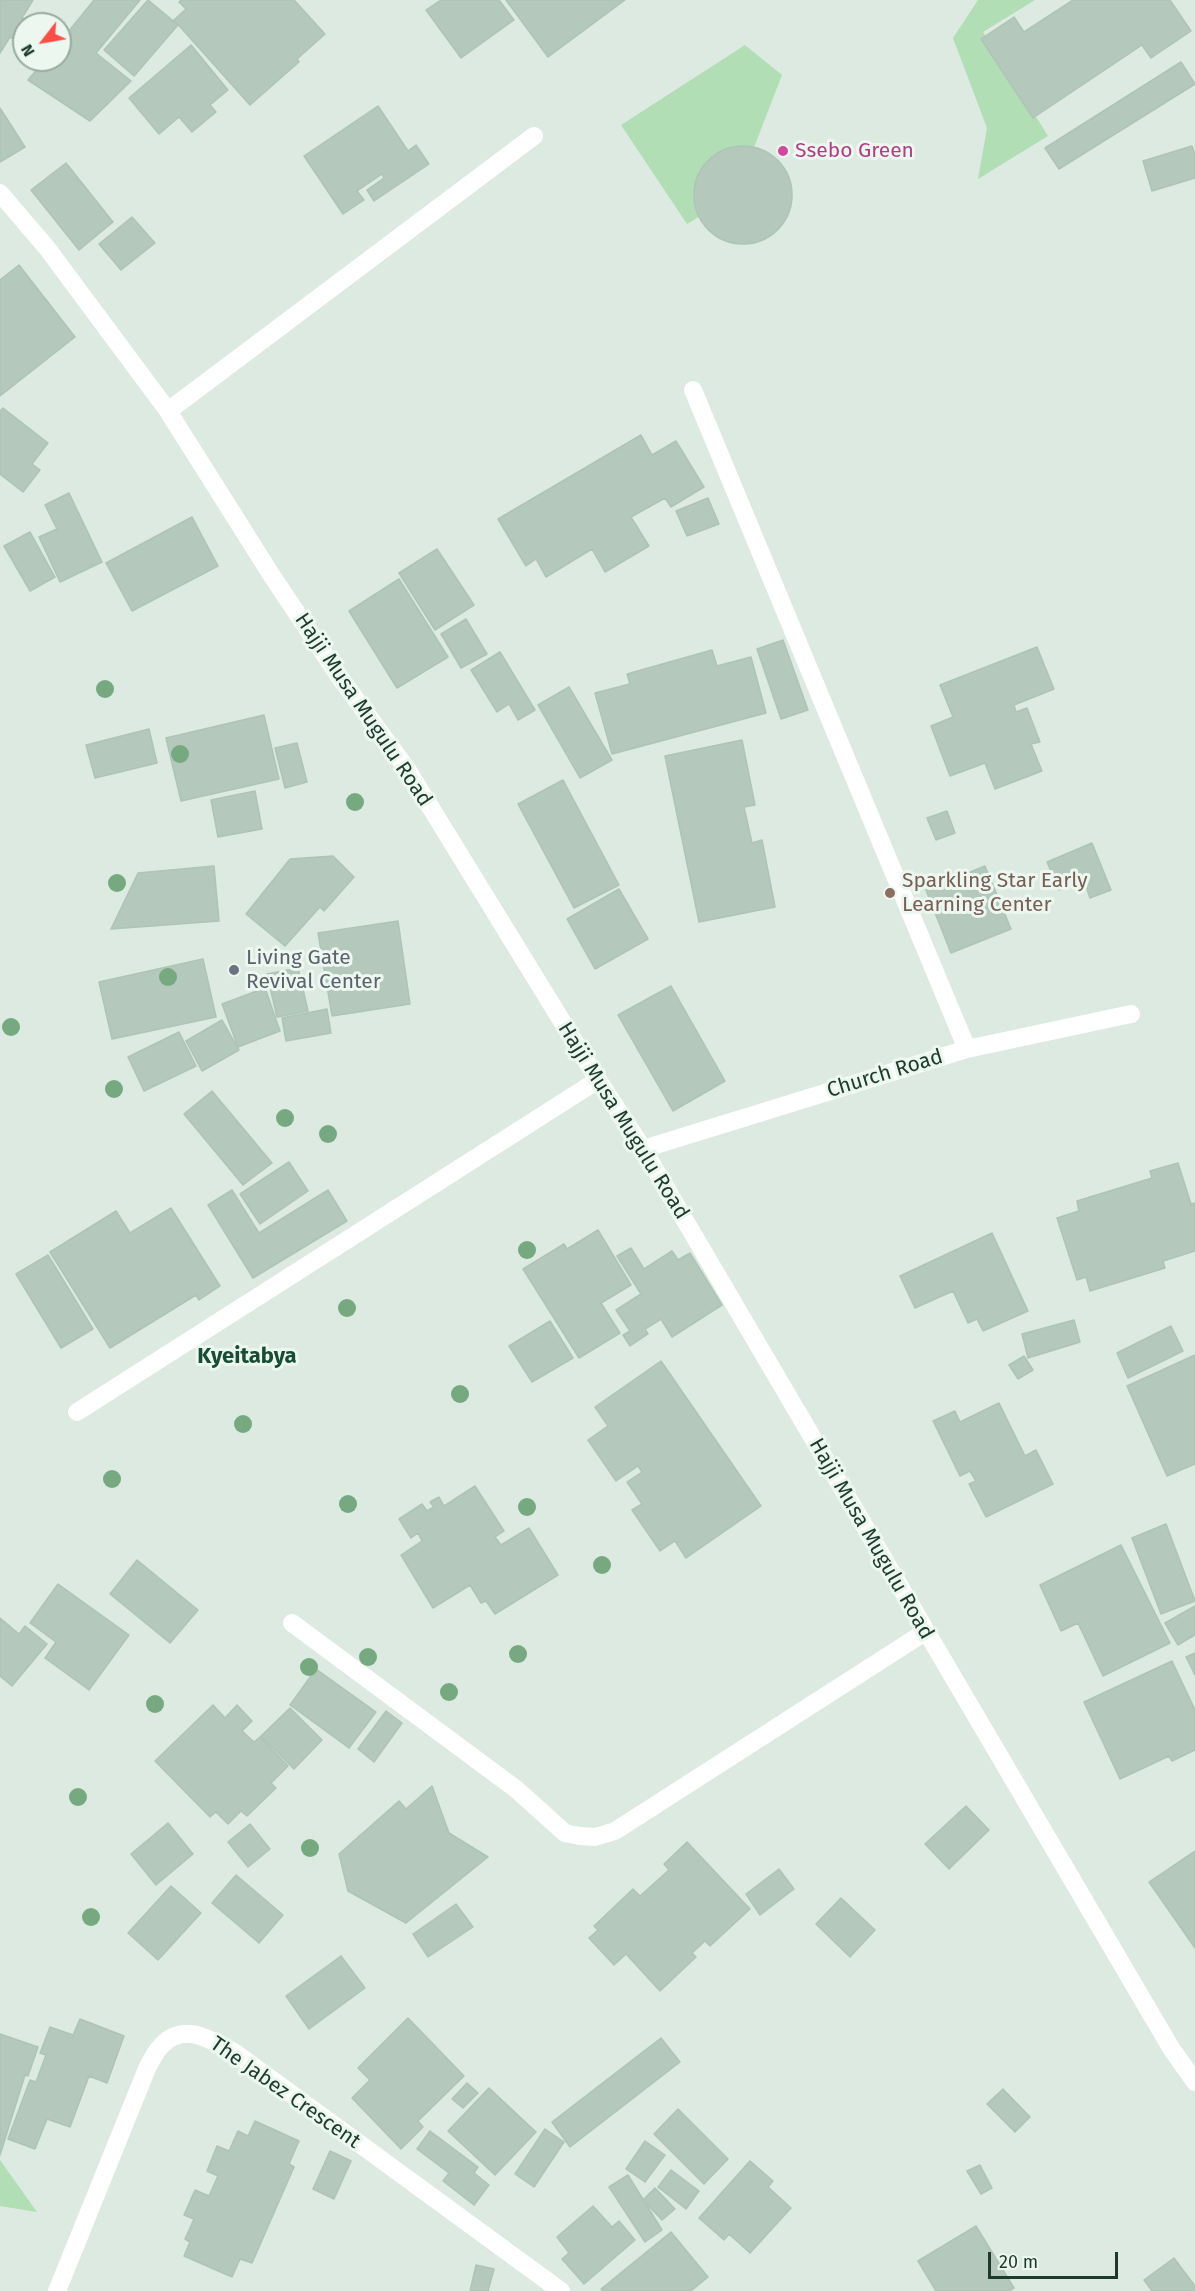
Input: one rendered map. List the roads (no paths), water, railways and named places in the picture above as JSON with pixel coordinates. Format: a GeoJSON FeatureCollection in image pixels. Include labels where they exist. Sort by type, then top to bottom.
{"type":"FeatureCollection","features":[{"type":"Feature","properties":{"kind":"street"},"geometry":{"type":"LineString","coordinates":[[168,411],[534,136]]}},
{"type":"Feature","properties":{"kind":"street","name":"Hajji Musa Mugulu Road"},"geometry":{"type":"LineString","coordinates":[[0,193],[47,248],[168,411],[272,576],[341,679],[407,769],[598,1080],[643,1149],[1171,2048],[1195,2082]]}},
{"type":"Feature","properties":{"kind":"street"},"geometry":{"type":"LineString","coordinates":[[693,390],[967,1049]]}},
{"type":"Feature","properties":{"kind":"street","name":"Church Road"},"geometry":{"type":"LineString","coordinates":[[643,1149],[967,1049],[1131,1014]]}},
{"type":"Feature","properties":{"kind":"street"},"geometry":{"type":"LineString","coordinates":[[77,1412],[598,1080]]}},
{"type":"Feature","properties":{"kind":"street"},"geometry":{"type":"LineString","coordinates":[[292,1623],[516,1789],[565,1833],[595,1837],[615,1831],[926,1632]]}},
{"type":"Feature","properties":{"kind":"street","name":"The Jabez Crescent"},"geometry":{"type":"LineString","coordinates":[[57,2291],[148,2066],[161,2045],[179,2034],[200,2034],[234,2052],[561,2291]]}},
{"type":"Feature","properties":{"kind":"place","name":"Ssebo Green"},"geometry":{"type":"Point","coordinates":[783,151]}},
{"type":"Feature","properties":{"kind":"place","name":"Sparkling Star Early Learning Center"},"geometry":{"type":"Point","coordinates":[890,893]}},
{"type":"Feature","properties":{"kind":"place","name":"Living Gate Revival Center"},"geometry":{"type":"Point","coordinates":[234,970]}},
{"type":"Feature","properties":{"kind":"district","name":"Kyeitabya"},"geometry":{"type":"Point","coordinates":[247,1357]}}]}
